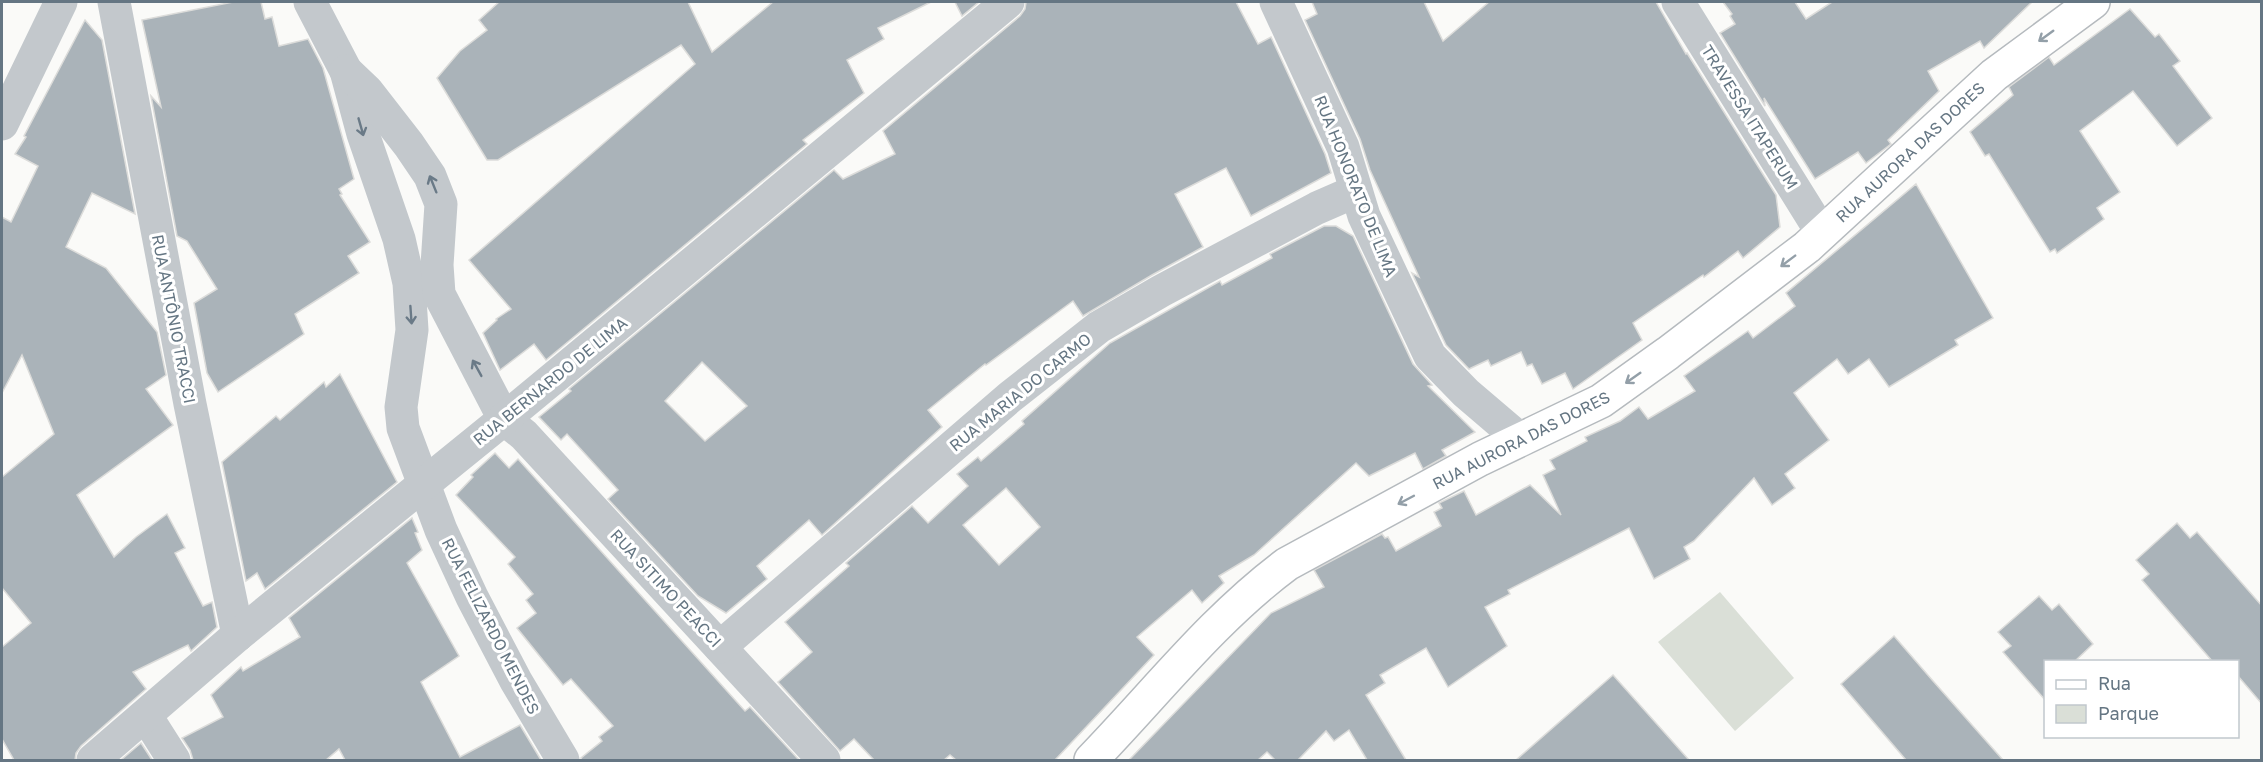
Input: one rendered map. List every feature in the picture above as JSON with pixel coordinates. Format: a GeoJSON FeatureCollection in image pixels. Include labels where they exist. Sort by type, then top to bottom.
{"type":"FeatureCollection","features":[{"type":"Feature","properties":{"kind":"main road","name":"RUA AURORA DAS DORES"},"geometry":{"type":"LineString","coordinates":[[1091,760],[1237,603],[1265,580],[1287,564],[1480,459],[1601,401],[1668,353],[1822,233],[1994,75],[2093,2]]}},
{"type":"Feature","properties":{"kind":"street"},"geometry":{"type":"LineString","coordinates":[[2,124],[61,2]]}},
{"type":"Feature","properties":{"kind":"street","name":"RUA ANTÔNIO TRACCI"},"geometry":{"type":"LineString","coordinates":[[114,2],[188,393],[238,635]]}},
{"type":"Feature","properties":{"kind":"street","name":"RUA FELIZARDO MENDES"},"geometry":{"type":"LineString","coordinates":[[310,2],[345,70],[363,134],[399,239],[409,283],[412,330],[401,407],[402,428],[441,530],[472,597],[516,681],[563,760]]}},
{"type":"Feature","properties":{"kind":"street","name":"RUA BERNARDO DE LIMA"},"geometry":{"type":"LineString","coordinates":[[93,760],[238,635],[504,419],[1008,2]]}},
{"type":"Feature","properties":{"kind":"street","name":"RUA HONORATO DE LIMA"},"geometry":{"type":"LineString","coordinates":[[1276,2],[1343,147],[1364,216],[1430,356],[1466,393],[1521,440]]}},
{"type":"Feature","properties":{"kind":"street","name":"TRAVESSA ITAPERUM"},"geometry":{"type":"LineString","coordinates":[[1678,2],[1822,233]]}},
{"type":"Feature","properties":{"kind":"street","name":"RUA FELIZARDO MENDES"},"geometry":{"type":"LineString","coordinates":[[345,70],[367,91],[410,145],[430,176],[441,204],[437,265],[439,294],[504,419]]}},
{"type":"Feature","properties":{"kind":"street","name":"RUA MARIA DO CARMO"},"geometry":{"type":"LineString","coordinates":[[720,647],[1010,397],[1099,327],[1161,291],[1317,208],[1356,191]]}},
{"type":"Feature","properties":{"kind":"street","name":"RUA SITIMO PEACCI"},"geometry":{"type":"LineString","coordinates":[[504,419],[524,435],[824,760]]}},
{"type":"Feature","properties":{"kind":"street"},"geometry":{"type":"LineString","coordinates":[[146,716],[174,760]]}},
{"type":"Feature","properties":{"kind":"green space"},"geometry":{"type":"Polygon","coordinates":[[[1720,592],[1794,678],[1735,731],[1658,642],[1720,592]]]}},
{"type":"Feature","properties":{"kind":"building"},"geometry":{"type":"Polygon","coordinates":[[[233,2],[261,2],[265,19],[272,17],[279,46],[308,39],[323,68],[354,179],[339,189],[342,194],[340,195],[370,242],[348,256],[359,273],[295,314],[304,334],[218,392],[207,373],[194,303],[217,289],[187,241],[177,236],[151,96],[161,107],[142,20],[233,2]]]}},
{"type":"Feature","properties":{"kind":"building"},"geometry":{"type":"Polygon","coordinates":[[[499,2],[688,2],[712,52],[773,2],[931,2],[878,28],[884,39],[847,60],[864,93],[803,140],[807,144],[546,360],[534,344],[500,370],[483,333],[496,319],[511,309],[469,260],[695,64],[681,45],[498,160],[487,160],[437,78],[460,51],[487,30],[479,20],[499,2]]]}},
{"type":"Feature","properties":{"kind":"building"},"geometry":{"type":"Polygon","coordinates":[[[955,2],[979,2],[962,16],[955,2]]]}},
{"type":"Feature","properties":{"kind":"building"},"geometry":{"type":"Polygon","coordinates":[[[1026,2],[1236,2],[1258,44],[1271,37],[1325,154],[1331,173],[1251,216],[1226,168],[1175,194],[1203,247],[1083,316],[1073,301],[985,364],[928,410],[942,427],[822,535],[809,520],[757,566],[767,579],[726,613],[698,596],[608,499],[618,490],[567,434],[561,440],[539,417],[571,391],[569,389],[834,170],[843,179],[895,154],[883,131],[1020,16],[1025,9],[1026,2]],[[702,362],[665,401],[705,441],[747,406],[702,362]]]}},
{"type":"Feature","properties":{"kind":"building"},"geometry":{"type":"Polygon","coordinates":[[[1312,2],[1424,2],[1443,41],[1489,2],[1656,2],[1686,54],[1776,195],[1780,227],[1743,258],[1738,251],[1704,277],[1703,275],[1633,323],[1642,340],[1573,389],[1565,373],[1542,384],[1532,364],[1527,366],[1521,352],[1491,366],[1488,360],[1469,369],[1446,345],[1412,273],[1419,277],[1370,170],[1360,139],[1305,20],[1317,14],[1312,2]]]}},
{"type":"Feature","properties":{"kind":"building"},"geometry":{"type":"Polygon","coordinates":[[[1723,2],[1795,2],[1806,19],[1832,2],[2032,2],[1984,48],[1980,41],[1928,71],[1939,91],[1888,140],[1891,144],[1866,163],[1858,152],[1815,179],[1764,98],[1765,106],[1720,33],[1735,24],[1730,16],[1732,14],[1723,2]]]}},
{"type":"Feature","properties":{"kind":"building"},"geometry":{"type":"Polygon","coordinates":[[[2130,9],[2155,37],[2159,34],[2180,61],[2173,66],[2212,118],[2177,146],[2133,91],[2080,131],[2120,192],[2097,208],[2104,219],[2057,253],[2055,249],[2050,252],[1989,154],[1985,156],[1970,132],[2013,95],[2009,87],[2049,57],[2054,65],[2130,9]]]}},
{"type":"Feature","properties":{"kind":"building"},"geometry":{"type":"Polygon","coordinates":[[[85,20],[102,40],[135,214],[92,193],[66,247],[106,268],[157,332],[166,375],[146,389],[173,425],[77,495],[114,557],[167,514],[185,548],[175,553],[203,606],[212,602],[217,627],[191,651],[188,645],[133,672],[146,689],[81,746],[76,753],[75,760],[14,760],[2,739],[2,647],[31,623],[2,588],[2,477],[54,434],[22,355],[2,393],[2,217],[11,222],[38,166],[15,154],[26,137],[24,136],[85,20]]]}},
{"type":"Feature","properties":{"kind":"building"},"geometry":{"type":"Polygon","coordinates":[[[1916,184],[1993,318],[1955,340],[1958,345],[1889,387],[1869,359],[1848,374],[1837,359],[1794,393],[1829,440],[1785,474],[1795,488],[1772,505],[1754,478],[1694,541],[1684,547],[1690,559],[1654,579],[1629,528],[1508,590],[1510,594],[1485,607],[1507,646],[1448,687],[1426,648],[1380,675],[1385,683],[1366,695],[1406,760],[1367,760],[1349,730],[1334,741],[1326,731],[1298,760],[1275,760],[1267,752],[1258,760],[1129,760],[1271,613],[1324,587],[1314,570],[1382,534],[1385,538],[1388,537],[1396,551],[1441,526],[1434,512],[1442,508],[1439,503],[1464,491],[1476,515],[1530,485],[1561,515],[1543,475],[1555,469],[1550,460],[1587,441],[1585,437],[1620,421],[1639,407],[1648,419],[1695,391],[1684,376],[1748,331],[1753,338],[1795,306],[1786,293],[1916,184]]]}},
{"type":"Feature","properties":{"kind":"building"},"geometry":{"type":"Polygon","coordinates":[[[1324,226],[1336,226],[1353,236],[1413,364],[1432,385],[1428,386],[1475,432],[1442,450],[1446,456],[1423,469],[1415,453],[1369,476],[1356,463],[1254,555],[1219,576],[1224,583],[1202,603],[1192,590],[1137,637],[1154,655],[1055,760],[956,760],[950,755],[944,760],[874,760],[854,739],[840,751],[778,682],[812,652],[785,622],[849,566],[846,563],[912,506],[928,523],[968,486],[957,474],[978,457],[981,461],[1024,424],[1022,421],[1110,343],[1220,281],[1222,285],[1272,258],[1270,254],[1324,226]],[[1006,488],[963,525],[999,565],[1040,527],[1006,488]]]}},
{"type":"Feature","properties":{"kind":"building"},"geometry":{"type":"Polygon","coordinates":[[[340,374],[397,482],[265,589],[257,573],[246,581],[222,462],[276,416],[280,420],[324,382],[326,387],[340,374]]]}},
{"type":"Feature","properties":{"kind":"building"},"geometry":{"type":"Polygon","coordinates":[[[495,453],[509,468],[518,459],[745,711],[750,707],[799,760],[582,760],[581,758],[602,741],[599,737],[613,726],[571,679],[563,685],[517,628],[536,613],[526,600],[533,594],[508,564],[515,557],[456,495],[473,477],[471,475],[495,453]]]}},
{"type":"Feature","properties":{"kind":"building"},"geometry":{"type":"Polygon","coordinates":[[[412,518],[422,550],[407,563],[459,656],[421,682],[460,757],[520,725],[541,760],[345,760],[339,749],[326,760],[193,760],[182,738],[223,717],[211,695],[241,667],[243,671],[300,637],[289,618],[412,518]]]}},
{"type":"Feature","properties":{"kind":"building"},"geometry":{"type":"Polygon","coordinates":[[[2177,523],[2190,538],[2197,532],[2262,606],[2262,704],[2239,677],[2239,660],[2211,660],[2142,580],[2149,574],[2136,560],[2177,523]]]}},
{"type":"Feature","properties":{"kind":"building"},"geometry":{"type":"Polygon","coordinates":[[[2039,596],[2052,610],[2059,604],[2093,644],[2076,660],[2044,660],[2044,699],[2003,652],[2011,646],[1998,632],[2039,596]]]}},
{"type":"Feature","properties":{"kind":"building"},"geometry":{"type":"Polygon","coordinates":[[[1894,636],[2003,760],[1906,760],[1841,684],[1894,636]]]}},
{"type":"Feature","properties":{"kind":"building"},"geometry":{"type":"Polygon","coordinates":[[[1613,675],[1689,760],[1516,760],[1613,675]]]}},
{"type":"Feature","properties":{"kind":"building"},"geometry":{"type":"Polygon","coordinates":[[[141,743],[152,760],[121,760],[141,743]]]}}]}
